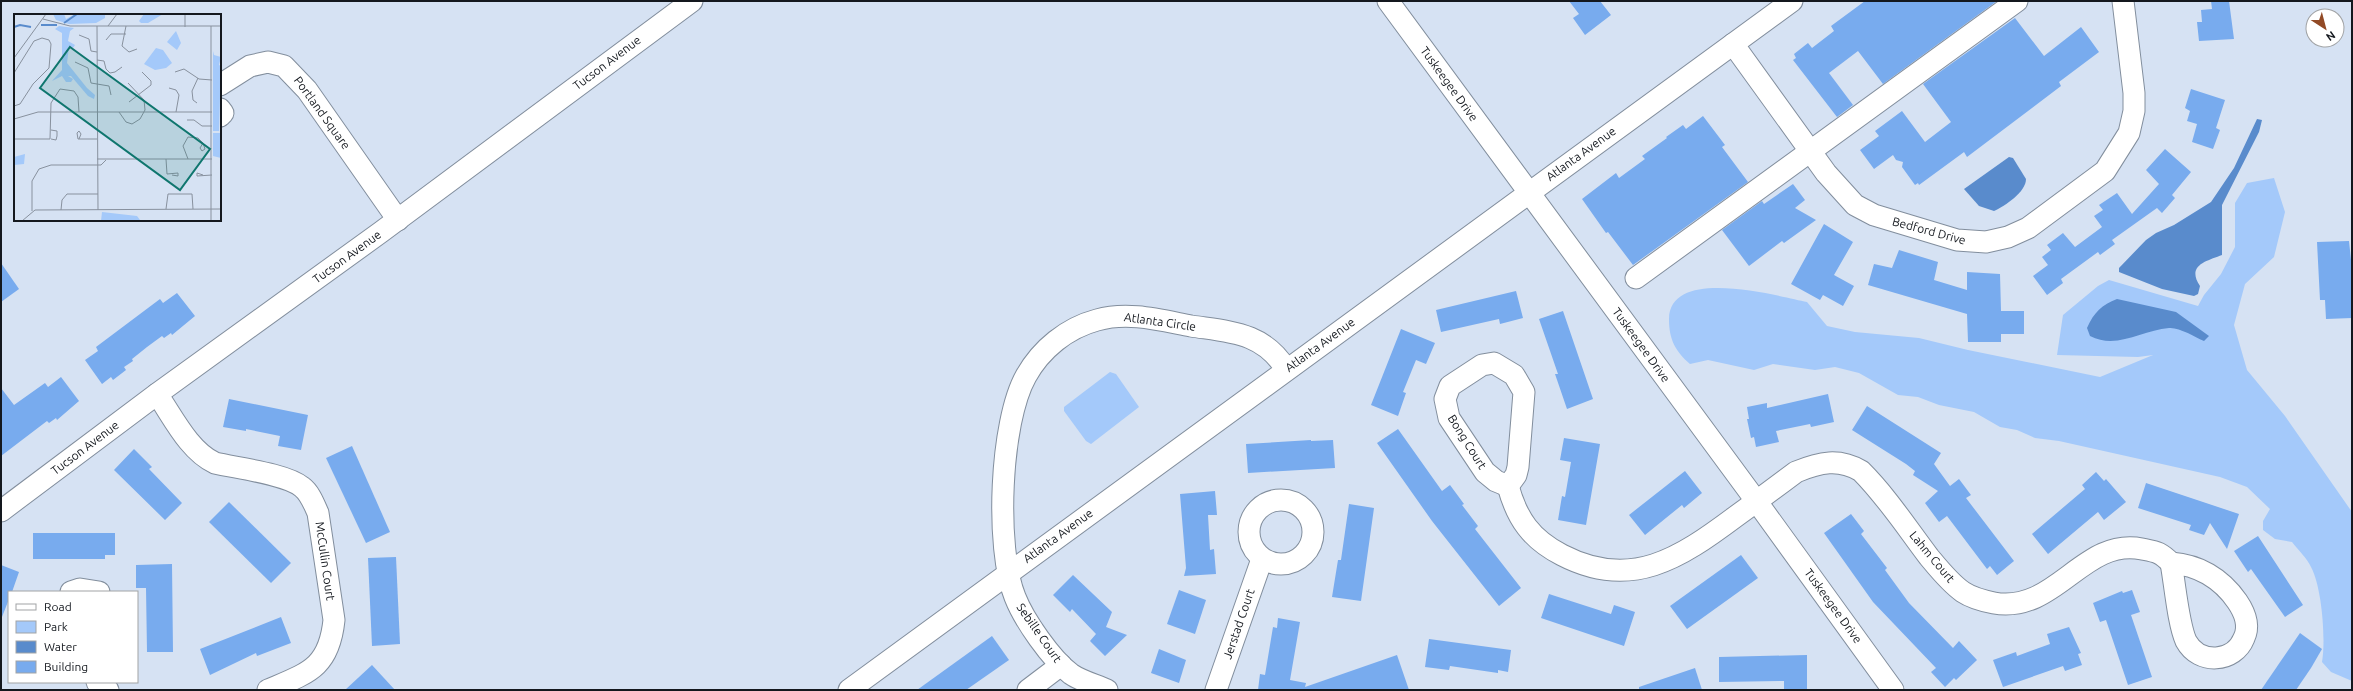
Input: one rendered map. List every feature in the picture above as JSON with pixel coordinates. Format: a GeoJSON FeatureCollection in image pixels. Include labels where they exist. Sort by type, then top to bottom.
{"type":"FeatureCollection","features":[{"type":"Feature","properties":{"kind":"street","name":"Tucson Avenue"},"geometry":{"type":"LineString","coordinates":[[1,511],[157,394],[398,220],[692,1]]}},
{"type":"Feature","properties":{"kind":"street","name":"Tuskeegee Drive"},"geometry":{"type":"LineString","coordinates":[[1388,1],[1757,502],[1893,690]]}},
{"type":"Feature","properties":{"kind":"street","name":"Atlanta Avenue"},"geometry":{"type":"LineString","coordinates":[[848,690],[1792,1]]}},
{"type":"Feature","properties":{"kind":"street"},"geometry":{"type":"LineString","coordinates":[[1636,278],[2017,1]]}},
{"type":"Feature","properties":{"kind":"street","name":"Bedford Drive"},"geometry":{"type":"LineString","coordinates":[[1733,44],[1810,152],[1840,190],[1855,205],[1874,215],[1957,240],[1971,242],[2008,237],[2028,228],[2105,171],[2129,133],[2134,111],[2134,93],[2123,1]]}},
{"type":"Feature","properties":{"kind":"street","name":"Portland Square"},"geometry":{"type":"LineString","coordinates":[[221,84],[250,66],[268,62],[284,66],[307,90],[398,220]]}},
{"type":"Feature","properties":{"kind":"street","name":"Atlanta Circle"},"geometry":{"type":"LineString","coordinates":[[1008,573],[1003,492],[1004,461],[1015,403],[1026,376],[1036,360],[1061,337],[1096,320],[1131,315],[1246,336],[1273,351],[1286,369]]}},
{"type":"Feature","properties":{"kind":"street","name":"Bong Court"},"geometry":{"type":"LineString","coordinates":[[1494,363],[1510,371],[1520,382],[1524,392],[1518,467],[1516,475],[1508,486],[1496,481],[1485,472],[1449,418],[1445,406],[1450,386],[1482,365],[1494,363]]}},
{"type":"Feature","properties":{"kind":"street","name":"McCullin Court"},"geometry":{"type":"LineString","coordinates":[[157,394],[195,448],[205,459],[232,468],[287,479],[302,487],[313,500],[318,513],[334,620],[332,637],[325,657],[312,669],[268,690]]}},
{"type":"Feature","properties":{"kind":"street","name":"Lahm Court"},"geometry":{"type":"LineString","coordinates":[[1757,502],[1796,472],[1808,467],[1832,462],[1849,464],[1861,471],[1871,480],[1951,582],[1963,592],[1981,600],[1997,603],[2016,605],[2037,598],[2101,553],[2120,547],[2140,548],[2161,553],[2171,563],[2183,631],[2191,648],[2197,653],[2212,658],[2228,656],[2237,649],[2244,638],[2246,620],[2243,612],[2231,595],[2205,573],[2186,565],[2171,563]]}},
{"type":"Feature","properties":{"kind":"street"},"geometry":{"type":"LineString","coordinates":[[1508,486],[1519,518],[1534,536],[1550,549],[1590,567],[1628,571],[1664,562],[1688,551],[1757,502]]}},
{"type":"Feature","properties":{"kind":"street","name":"Jerstad Court"},"geometry":{"type":"LineString","coordinates":[[1216,690],[1262,559]]}},
{"type":"Feature","properties":{"kind":"street","name":"Sebille Court"},"geometry":{"type":"LineString","coordinates":[[1008,573],[1016,601],[1060,665],[1072,675],[1107,690]]}},
{"type":"Feature","properties":{"kind":"street"},"geometry":{"type":"LineString","coordinates":[[74,591],[80,589],[93,591]]}},
{"type":"Feature","properties":{"kind":"street"},"geometry":{"type":"LineString","coordinates":[[1028,690],[1060,665]]}},
{"type":"Feature","properties":{"kind":"street"},"geometry":{"type":"LineString","coordinates":[[98,683],[108,690]]}},
{"type":"Feature","properties":{"kind":"green space"},"geometry":{"type":"Polygon","coordinates":[[[2274,178],[2285,212],[2274,257],[2245,284],[2234,325],[2247,370],[2285,416],[2352,512],[2352,681],[2331,672],[2322,662],[2324,641],[2322,614],[2318,587],[2315,576],[2309,564],[2292,542],[2275,539],[2263,530],[2263,521],[2270,509],[2247,487],[2220,477],[2059,441],[2035,438],[2017,430],[2000,427],[1974,412],[1939,405],[1918,397],[1898,395],[1859,373],[1835,367],[1815,370],[1773,364],[1754,370],[1708,360],[1690,364],[1680,354],[1670,333],[1669,319],[1674,303],[1687,293],[1705,289],[1727,288],[1807,302],[1827,326],[1855,332],[1919,338],[1968,350],[2100,377],[2153,355],[2138,357],[2057,355],[2063,315],[2098,286],[2109,280],[2198,306],[2204,295],[2221,274],[2235,247],[2235,203],[2247,183],[2274,178]]]}},
{"type":"Feature","properties":{"kind":"green space"},"geometry":{"type":"Polygon","coordinates":[[[1110,372],[1116,374],[1139,407],[1091,444],[1086,441],[1064,411],[1064,407],[1110,372]]]}},
{"type":"Feature","properties":{"kind":"water"},"geometry":{"type":"Polygon","coordinates":[[[2257,119],[2262,120],[2259,132],[2222,205],[2222,255],[2205,262],[2197,269],[2195,273],[2196,279],[2200,286],[2198,294],[2194,296],[2162,289],[2119,272],[2119,268],[2146,240],[2211,202],[2234,168],[2257,119]]]}},
{"type":"Feature","properties":{"kind":"water"},"geometry":{"type":"Polygon","coordinates":[[[2009,157],[2013,158],[2026,179],[2023,189],[2004,206],[1994,211],[1979,206],[1964,189],[2009,157]]]}},
{"type":"Feature","properties":{"kind":"water"},"geometry":{"type":"Polygon","coordinates":[[[2117,299],[2176,312],[2209,336],[2204,341],[2182,331],[2169,328],[2159,329],[2120,340],[2100,340],[2090,336],[2087,328],[2096,313],[2107,304],[2117,299]]]}},
{"type":"Feature","properties":{"kind":"building"},"geometry":{"type":"Polygon","coordinates":[[[1569,1],[1600,1],[1611,15],[1585,35],[1573,18],[1579,14],[1569,1]]]}},
{"type":"Feature","properties":{"kind":"building"},"geometry":{"type":"Polygon","coordinates":[[[1865,1],[1997,1],[1883,84],[1858,51],[1829,73],[1853,105],[1837,117],[1793,60],[1796,58],[1794,54],[1808,43],[1812,48],[1834,31],[1831,26],[1865,1]]]}},
{"type":"Feature","properties":{"kind":"building"},"geometry":{"type":"Polygon","coordinates":[[[2211,1],[2229,1],[2234,39],[2199,41],[2197,22],[2202,22],[2201,10],[2212,9],[2211,1]]]}},
{"type":"Feature","properties":{"kind":"building"},"geometry":{"type":"Polygon","coordinates":[[[2015,18],[2044,56],[2081,27],[2099,52],[2059,82],[2061,86],[1967,157],[1964,152],[1919,185],[1918,183],[1915,185],[1902,167],[1903,162],[1896,160],[1893,155],[1874,169],[1860,150],[1879,136],[1875,131],[1902,111],[1925,142],[1951,122],[1923,84],[2015,18]]]}},
{"type":"Feature","properties":{"kind":"building"},"geometry":{"type":"Polygon","coordinates":[[[2191,89],[2225,100],[2216,128],[2220,130],[2213,149],[2192,142],[2197,124],[2187,121],[2190,111],[2185,108],[2191,89]]]}},
{"type":"Feature","properties":{"kind":"building"},"geometry":{"type":"Polygon","coordinates":[[[1703,116],[1725,145],[1722,147],[1748,182],[1633,265],[1608,232],[1606,233],[1582,199],[1616,173],[1619,178],[1645,159],[1642,156],[1683,125],[1686,129],[1703,116]]]}},
{"type":"Feature","properties":{"kind":"building"},"geometry":{"type":"Polygon","coordinates":[[[2165,149],[2191,172],[2172,195],[2175,198],[2162,213],[2157,208],[2112,240],[2115,244],[2100,255],[2098,252],[2061,279],[2063,283],[2047,295],[2033,276],[2048,265],[2042,257],[2051,250],[2047,245],[2063,233],[2075,247],[2102,227],[2094,216],[2103,210],[2099,205],[2117,193],[2132,214],[2159,184],[2146,170],[2165,149]]]}},
{"type":"Feature","properties":{"kind":"building"},"geometry":{"type":"Polygon","coordinates":[[[1793,184],[1805,200],[1795,208],[1816,220],[1784,243],[1782,241],[1749,266],[1722,230],[1762,201],[1764,204],[1793,184]]]}},
{"type":"Feature","properties":{"kind":"building"},"geometry":{"type":"Polygon","coordinates":[[[1824,224],[1853,242],[1834,275],[1854,286],[1843,306],[1823,295],[1820,300],[1791,284],[1824,224]]]}},
{"type":"Feature","properties":{"kind":"building"},"geometry":{"type":"Polygon","coordinates":[[[2349,241],[2352,269],[2352,318],[2326,319],[2325,300],[2320,300],[2317,242],[2349,241]]]}},
{"type":"Feature","properties":{"kind":"building"},"geometry":{"type":"Polygon","coordinates":[[[1899,250],[1938,262],[1934,280],[1967,290],[1967,272],[2000,274],[2001,311],[2024,311],[2024,334],[2001,334],[2001,342],[1968,342],[1967,314],[1868,285],[1874,264],[1892,268],[1899,250]]]}},
{"type":"Feature","properties":{"kind":"building"},"geometry":{"type":"Polygon","coordinates":[[[1,263],[19,289],[1,302],[1,263]]]}},
{"type":"Feature","properties":{"kind":"building"},"geometry":{"type":"Polygon","coordinates":[[[1516,291],[1523,318],[1500,324],[1499,319],[1441,332],[1436,310],[1516,291]]]}},
{"type":"Feature","properties":{"kind":"building"},"geometry":{"type":"Polygon","coordinates":[[[177,293],[195,316],[172,335],[171,333],[164,338],[162,336],[132,359],[133,361],[124,367],[126,370],[113,380],[111,377],[102,384],[85,360],[98,351],[96,347],[160,299],[163,303],[177,293]]]}},
{"type":"Feature","properties":{"kind":"building"},"geometry":{"type":"Polygon","coordinates":[[[1563,311],[1593,399],[1567,409],[1555,374],[1558,374],[1539,319],[1563,311]]]}},
{"type":"Feature","properties":{"kind":"building"},"geometry":{"type":"Polygon","coordinates":[[[1401,329],[1435,343],[1426,364],[1416,360],[1403,392],[1406,393],[1398,416],[1371,405],[1401,329]]]}},
{"type":"Feature","properties":{"kind":"building"},"geometry":{"type":"Polygon","coordinates":[[[61,377],[79,401],[57,420],[56,418],[49,423],[47,421],[1,456],[1,388],[14,405],[45,383],[48,387],[61,377]]]}},
{"type":"Feature","properties":{"kind":"building"},"geometry":{"type":"Polygon","coordinates":[[[1828,394],[1834,422],[1811,427],[1810,424],[1776,431],[1779,442],[1756,447],[1754,437],[1751,438],[1747,419],[1749,419],[1747,407],[1767,403],[1767,408],[1828,394]]]}},
{"type":"Feature","properties":{"kind":"building"},"geometry":{"type":"Polygon","coordinates":[[[229,399],[308,415],[301,450],[278,446],[280,436],[246,429],[246,431],[223,427],[229,399]]]}},
{"type":"Feature","properties":{"kind":"building"},"geometry":{"type":"Polygon","coordinates":[[[1867,406],[1941,453],[1934,464],[1950,486],[1959,479],[1971,495],[1966,498],[2014,561],[1997,575],[1990,566],[1987,569],[1947,516],[1939,522],[1925,503],[1938,491],[1913,475],[1915,471],[1906,464],[1852,430],[1867,406]]]}},
{"type":"Feature","properties":{"kind":"building"},"geometry":{"type":"Polygon","coordinates":[[[1398,429],[1442,491],[1450,485],[1464,504],[1462,505],[1478,526],[1475,529],[1521,588],[1499,606],[1432,521],[1377,443],[1398,429]]]}},
{"type":"Feature","properties":{"kind":"building"},"geometry":{"type":"Polygon","coordinates":[[[1564,438],[1600,444],[1586,525],[1558,520],[1562,496],[1565,497],[1571,462],[1560,460],[1564,438]]]}},
{"type":"Feature","properties":{"kind":"building"},"geometry":{"type":"Polygon","coordinates":[[[1333,440],[1335,468],[1248,473],[1246,444],[1333,440]]]}},
{"type":"Feature","properties":{"kind":"building"},"geometry":{"type":"Polygon","coordinates":[[[352,446],[390,532],[366,543],[326,458],[352,446]]]}},
{"type":"Feature","properties":{"kind":"building"},"geometry":{"type":"Polygon","coordinates":[[[134,449],[152,467],[149,469],[182,503],[165,520],[114,470],[134,449]]]}},
{"type":"Feature","properties":{"kind":"building"},"geometry":{"type":"Polygon","coordinates":[[[1685,471],[1702,493],[1684,508],[1682,505],[1645,535],[1629,515],[1685,471]]]}},
{"type":"Feature","properties":{"kind":"building"},"geometry":{"type":"Polygon","coordinates":[[[2096,472],[2104,481],[2106,479],[2126,502],[2104,520],[2098,512],[2048,554],[2032,534],[2085,489],[2082,485],[2096,472]]]}},
{"type":"Feature","properties":{"kind":"building"},"geometry":{"type":"Polygon","coordinates":[[[2146,483],[2239,514],[2227,549],[2210,523],[2204,535],[2189,530],[2191,525],[2138,508],[2146,483]]]}},
{"type":"Feature","properties":{"kind":"building"},"geometry":{"type":"Polygon","coordinates":[[[1215,491],[1217,515],[1208,515],[1210,550],[1214,549],[1216,574],[1184,576],[1186,568],[1180,494],[1215,491]]]}},
{"type":"Feature","properties":{"kind":"building"},"geometry":{"type":"Polygon","coordinates":[[[229,502],[291,563],[271,583],[209,522],[229,502]]]}},
{"type":"Feature","properties":{"kind":"building"},"geometry":{"type":"Polygon","coordinates":[[[1349,504],[1374,508],[1361,601],[1332,597],[1338,560],[1341,560],[1349,504]]]}},
{"type":"Feature","properties":{"kind":"building"},"geometry":{"type":"Polygon","coordinates":[[[1851,514],[1864,531],[1861,534],[1887,568],[1885,570],[1909,603],[1953,648],[1959,641],[1977,660],[1956,680],[1954,678],[1945,687],[1931,672],[1936,668],[1873,602],[1824,533],[1851,514]]]}},
{"type":"Feature","properties":{"kind":"building"},"geometry":{"type":"Polygon","coordinates":[[[33,533],[115,533],[115,555],[105,555],[105,559],[33,559],[33,533]]]}},
{"type":"Feature","properties":{"kind":"building"},"geometry":{"type":"Polygon","coordinates":[[[2258,536],[2303,605],[2285,617],[2251,569],[2248,572],[2234,551],[2258,536]]]}},
{"type":"Feature","properties":{"kind":"building"},"geometry":{"type":"Polygon","coordinates":[[[1741,555],[1758,578],[1687,629],[1670,606],[1741,555]]]}},
{"type":"Feature","properties":{"kind":"building"},"geometry":{"type":"Polygon","coordinates":[[[396,557],[400,644],[372,646],[368,558],[396,557]]]}},
{"type":"Feature","properties":{"kind":"building"},"geometry":{"type":"Polygon","coordinates":[[[172,564],[173,652],[147,652],[146,588],[136,588],[136,565],[172,564]]]}},
{"type":"Feature","properties":{"kind":"building"},"geometry":{"type":"Polygon","coordinates":[[[1,565],[19,572],[12,591],[8,591],[8,602],[2,617],[1,565]]]}},
{"type":"Feature","properties":{"kind":"building"},"geometry":{"type":"Polygon","coordinates":[[[1073,575],[1112,612],[1106,627],[1127,635],[1105,656],[1090,641],[1096,634],[1072,609],[1070,612],[1053,595],[1073,575]]]}},
{"type":"Feature","properties":{"kind":"building"},"geometry":{"type":"Polygon","coordinates":[[[1179,590],[1206,600],[1195,634],[1167,624],[1179,590]]]}},
{"type":"Feature","properties":{"kind":"building"},"geometry":{"type":"Polygon","coordinates":[[[2132,590],[2140,612],[2131,615],[2152,677],[2128,685],[2106,620],[2100,622],[2093,603],[2122,591],[2123,593],[2132,590]]]}},
{"type":"Feature","properties":{"kind":"building"},"geometry":{"type":"Polygon","coordinates":[[[1549,594],[1611,614],[1614,605],[1635,612],[1624,646],[1541,618],[1549,594]]]}},
{"type":"Feature","properties":{"kind":"building"},"geometry":{"type":"Polygon","coordinates":[[[281,617],[291,643],[257,656],[256,653],[210,675],[200,649],[281,617]]]}},
{"type":"Feature","properties":{"kind":"building"},"geometry":{"type":"Polygon","coordinates":[[[1278,618],[1300,622],[1290,680],[1306,683],[1305,687],[1397,655],[1409,690],[1258,690],[1260,674],[1265,675],[1273,627],[1277,628],[1278,618]]]}},
{"type":"Feature","properties":{"kind":"building"},"geometry":{"type":"Polygon","coordinates":[[[2069,627],[2081,653],[2078,654],[2082,665],[2065,671],[2063,666],[2003,687],[1993,660],[2016,652],[2017,656],[2050,644],[2047,634],[2069,627]]]}},
{"type":"Feature","properties":{"kind":"building"},"geometry":{"type":"Polygon","coordinates":[[[2300,633],[2322,649],[2296,690],[2261,690],[2300,633]]]}},
{"type":"Feature","properties":{"kind":"building"},"geometry":{"type":"Polygon","coordinates":[[[992,636],[1009,660],[966,690],[917,690],[992,636]]]}},
{"type":"Feature","properties":{"kind":"building"},"geometry":{"type":"Polygon","coordinates":[[[1429,639],[1511,650],[1508,672],[1498,670],[1498,673],[1450,666],[1449,670],[1425,667],[1429,639]]]}},
{"type":"Feature","properties":{"kind":"building"},"geometry":{"type":"Polygon","coordinates":[[[1159,649],[1186,660],[1179,683],[1151,673],[1159,649]]]}},
{"type":"Feature","properties":{"kind":"building"},"geometry":{"type":"Polygon","coordinates":[[[1807,655],[1807,690],[1784,690],[1784,681],[1719,682],[1719,657],[1807,655]]]}},
{"type":"Feature","properties":{"kind":"building"},"geometry":{"type":"Polygon","coordinates":[[[372,665],[395,690],[345,690],[372,665]]]}},
{"type":"Feature","properties":{"kind":"building"},"geometry":{"type":"Polygon","coordinates":[[[1695,668],[1702,690],[1639,690],[1639,687],[1695,668]]]}}]}
